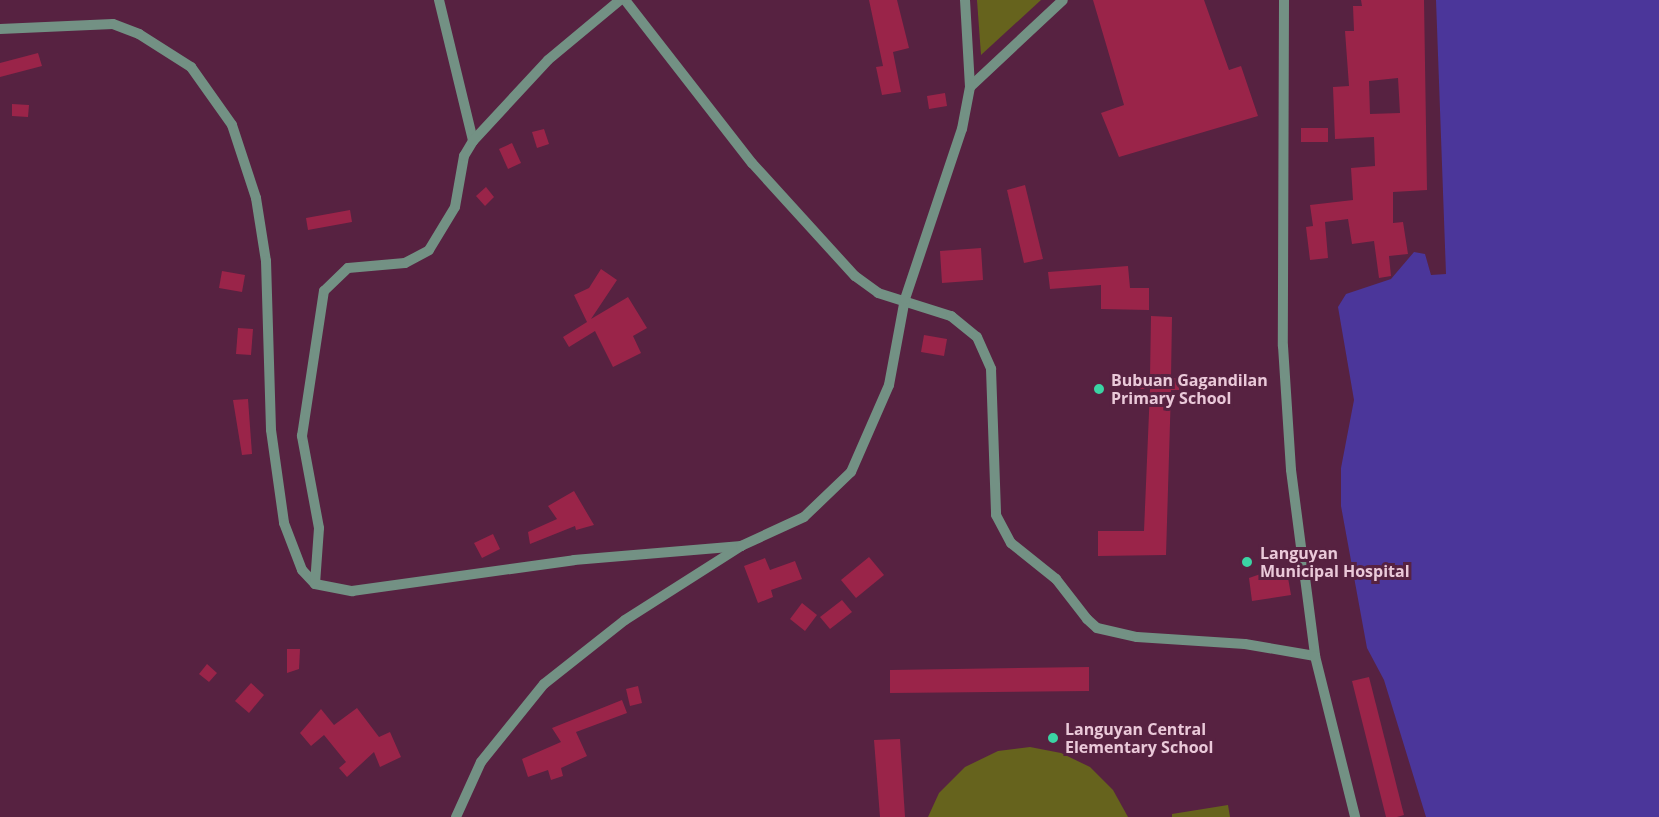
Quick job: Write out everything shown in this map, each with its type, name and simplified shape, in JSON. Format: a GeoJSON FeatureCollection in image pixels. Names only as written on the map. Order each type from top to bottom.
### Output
{"type":"FeatureCollection","features":[{"type":"Feature","properties":{"kind":"street"},"geometry":{"type":"LineString","coordinates":[[439,0],[473,141]]}},
{"type":"Feature","properties":{"kind":"street"},"geometry":{"type":"LineString","coordinates":[[315,584],[320,528],[302,436],[324,291],[348,268],[405,263],[429,250],[455,207],[464,156],[473,141],[548,60],[620,0]]}},
{"type":"Feature","properties":{"kind":"street"},"geometry":{"type":"LineString","coordinates":[[625,0],[752,163],[866,286],[966,325],[988,352],[996,515],[1011,543],[1051,574],[1097,628],[1315,656]]}},
{"type":"Feature","properties":{"kind":"street"},"geometry":{"type":"LineString","coordinates":[[456,817],[481,762],[544,684],[626,621],[741,546],[804,517],[851,472],[881,411],[905,300],[962,129],[970,87],[965,0]]}},
{"type":"Feature","properties":{"kind":"street"},"geometry":{"type":"LineString","coordinates":[[970,87],[1063,0]]}},
{"type":"Feature","properties":{"kind":"street"},"geometry":{"type":"LineString","coordinates":[[1284,0],[1283,357],[1315,656],[1355,817]]}},
{"type":"Feature","properties":{"kind":"street"},"geometry":{"type":"LineString","coordinates":[[0,29],[101,23],[140,34],[191,67],[232,125],[256,198],[266,261],[271,430],[284,523],[302,570],[315,584],[352,591],[574,560],[741,546]]}},
{"type":"Feature","properties":{"kind":"shaded area"},"geometry":{"type":"Polygon","coordinates":[[[977,0],[1041,0],[981,55],[977,0]]]}},
{"type":"Feature","properties":{"kind":"shaded area"},"geometry":{"type":"Polygon","coordinates":[[[1436,0],[1659,0],[1659,817],[1426,817],[1384,680],[1367,648],[1341,506],[1341,468],[1354,400],[1338,307],[1346,294],[1391,279],[1414,252],[1425,254],[1431,275],[1446,274],[1436,0]]]}},
{"type":"Feature","properties":{"kind":"shaded area"},"geometry":{"type":"Polygon","coordinates":[[[1030,747],[1061,753],[1090,767],[1113,790],[1128,817],[928,817],[939,793],[965,767],[998,751],[1030,747]]]}},
{"type":"Feature","properties":{"kind":"shaded area"},"geometry":{"type":"Polygon","coordinates":[[[1228,805],[1230,817],[1172,817],[1172,814],[1228,805]]]}},
{"type":"Feature","properties":{"kind":"building"},"geometry":{"type":"Polygon","coordinates":[[[869,0],[897,0],[909,48],[893,52],[901,92],[882,95],[876,67],[883,66],[869,0]]]}},
{"type":"Feature","properties":{"kind":"building"},"geometry":{"type":"Polygon","coordinates":[[[1093,0],[1204,0],[1229,70],[1241,66],[1258,116],[1119,157],[1101,113],[1124,105],[1093,0]]]}},
{"type":"Feature","properties":{"kind":"building"},"geometry":{"type":"Polygon","coordinates":[[[1361,0],[1424,0],[1427,190],[1393,192],[1393,223],[1403,222],[1408,254],[1389,256],[1391,276],[1379,278],[1374,241],[1352,244],[1348,219],[1325,222],[1328,258],[1310,260],[1306,227],[1313,226],[1310,205],[1353,200],[1351,168],[1375,166],[1374,137],[1335,139],[1333,87],[1349,86],[1345,31],[1354,31],[1353,6],[1362,6],[1361,0]],[[1398,78],[1369,81],[1370,114],[1400,113],[1398,78]]]}},
{"type":"Feature","properties":{"kind":"building"},"geometry":{"type":"Polygon","coordinates":[[[38,53],[42,66],[0,77],[0,63],[38,53]]]}},
{"type":"Feature","properties":{"kind":"building"},"geometry":{"type":"Polygon","coordinates":[[[945,93],[947,106],[929,109],[927,96],[945,93]]]}},
{"type":"Feature","properties":{"kind":"building"},"geometry":{"type":"Polygon","coordinates":[[[12,104],[29,105],[28,117],[12,116],[12,104]]]}},
{"type":"Feature","properties":{"kind":"building"},"geometry":{"type":"Polygon","coordinates":[[[1301,128],[1328,128],[1328,142],[1301,142],[1301,128]]]}},
{"type":"Feature","properties":{"kind":"building"},"geometry":{"type":"Polygon","coordinates":[[[544,129],[549,144],[537,148],[532,132],[544,129]]]}},
{"type":"Feature","properties":{"kind":"building"},"geometry":{"type":"Polygon","coordinates":[[[512,143],[521,163],[508,169],[499,149],[512,143]]]}},
{"type":"Feature","properties":{"kind":"building"},"geometry":{"type":"Polygon","coordinates":[[[1025,185],[1043,259],[1024,263],[1007,190],[1025,185]]]}},
{"type":"Feature","properties":{"kind":"building"},"geometry":{"type":"Polygon","coordinates":[[[486,187],[494,197],[485,206],[476,196],[486,187]]]}},
{"type":"Feature","properties":{"kind":"building"},"geometry":{"type":"Polygon","coordinates":[[[350,210],[352,222],[308,230],[306,218],[350,210]]]}},
{"type":"Feature","properties":{"kind":"building"},"geometry":{"type":"Polygon","coordinates":[[[981,248],[983,280],[942,283],[940,251],[981,248]]]}},
{"type":"Feature","properties":{"kind":"building"},"geometry":{"type":"Polygon","coordinates":[[[1128,266],[1130,288],[1149,288],[1149,310],[1101,309],[1101,285],[1050,289],[1048,272],[1128,266]]]}},
{"type":"Feature","properties":{"kind":"building"},"geometry":{"type":"Polygon","coordinates":[[[601,269],[617,280],[591,319],[628,297],[647,328],[633,336],[641,353],[613,367],[595,331],[569,347],[563,337],[587,322],[574,295],[589,288],[601,269]]]}},
{"type":"Feature","properties":{"kind":"building"},"geometry":{"type":"Polygon","coordinates":[[[222,271],[245,275],[242,292],[219,288],[222,271]]]}},
{"type":"Feature","properties":{"kind":"building"},"geometry":{"type":"Polygon","coordinates":[[[1151,316],[1172,317],[1171,378],[1179,378],[1179,390],[1171,390],[1166,555],[1098,556],[1098,531],[1144,531],[1150,389],[1139,389],[1140,377],[1150,377],[1151,316]]]}},
{"type":"Feature","properties":{"kind":"building"},"geometry":{"type":"Polygon","coordinates":[[[238,328],[253,329],[251,355],[236,354],[238,328]]]}},
{"type":"Feature","properties":{"kind":"building"},"geometry":{"type":"Polygon","coordinates":[[[924,335],[947,339],[944,356],[921,352],[924,335]]]}},
{"type":"Feature","properties":{"kind":"building"},"geometry":{"type":"Polygon","coordinates":[[[248,399],[252,454],[242,455],[233,400],[248,399]]]}},
{"type":"Feature","properties":{"kind":"building"},"geometry":{"type":"Polygon","coordinates":[[[574,491],[594,525],[576,530],[575,526],[530,544],[528,532],[557,519],[548,506],[574,491]]]}},
{"type":"Feature","properties":{"kind":"building"},"geometry":{"type":"Polygon","coordinates":[[[493,534],[500,549],[482,558],[474,543],[493,534]]]}},
{"type":"Feature","properties":{"kind":"building"},"geometry":{"type":"Polygon","coordinates":[[[869,557],[884,575],[856,598],[841,580],[869,557]]]}},
{"type":"Feature","properties":{"kind":"building"},"geometry":{"type":"Polygon","coordinates":[[[765,558],[770,570],[795,561],[802,579],[771,590],[773,597],[758,603],[744,566],[765,558]]]}},
{"type":"Feature","properties":{"kind":"building"},"geometry":{"type":"Polygon","coordinates":[[[1278,568],[1279,573],[1287,572],[1291,595],[1252,601],[1249,578],[1278,568]]]}},
{"type":"Feature","properties":{"kind":"building"},"geometry":{"type":"Polygon","coordinates":[[[842,600],[852,612],[830,629],[820,617],[842,600]]]}},
{"type":"Feature","properties":{"kind":"building"},"geometry":{"type":"Polygon","coordinates":[[[802,603],[817,615],[805,631],[790,619],[802,603]]]}},
{"type":"Feature","properties":{"kind":"building"},"geometry":{"type":"Polygon","coordinates":[[[287,649],[300,649],[299,669],[287,673],[287,649]]]}},
{"type":"Feature","properties":{"kind":"building"},"geometry":{"type":"Polygon","coordinates":[[[207,664],[217,673],[209,682],[199,674],[207,664]]]}},
{"type":"Feature","properties":{"kind":"building"},"geometry":{"type":"Polygon","coordinates":[[[1089,667],[1089,691],[890,693],[890,670],[1089,667]]]}},
{"type":"Feature","properties":{"kind":"building"},"geometry":{"type":"Polygon","coordinates":[[[1369,677],[1404,815],[1397,817],[1386,817],[1352,681],[1369,677]]]}},
{"type":"Feature","properties":{"kind":"building"},"geometry":{"type":"Polygon","coordinates":[[[251,683],[264,695],[249,713],[235,701],[251,683]]]}},
{"type":"Feature","properties":{"kind":"building"},"geometry":{"type":"Polygon","coordinates":[[[638,686],[642,703],[630,706],[626,689],[638,686]]]}},
{"type":"Feature","properties":{"kind":"building"},"geometry":{"type":"Polygon","coordinates":[[[622,700],[627,713],[576,732],[587,756],[561,768],[563,776],[551,780],[548,770],[528,777],[522,759],[561,742],[552,728],[622,700]]]}},
{"type":"Feature","properties":{"kind":"building"},"geometry":{"type":"Polygon","coordinates":[[[357,708],[379,737],[390,732],[401,757],[380,767],[374,752],[347,777],[339,768],[346,762],[324,735],[311,746],[300,733],[321,709],[334,725],[357,708]]]}},
{"type":"Feature","properties":{"kind":"building"},"geometry":{"type":"Polygon","coordinates":[[[900,739],[905,817],[880,817],[874,740],[900,739]]]}},
{"type":"Feature","properties":{"kind":"place","name":"Bubuan Gagandilan Primary School"},"geometry":{"type":"Point","coordinates":[1099,389]}},
{"type":"Feature","properties":{"kind":"place","name":"Languyan Municipal Hospital"},"geometry":{"type":"Point","coordinates":[1247,562]}},
{"type":"Feature","properties":{"kind":"place","name":"Languyan Central Elementary School"},"geometry":{"type":"Point","coordinates":[1053,738]}}]}
